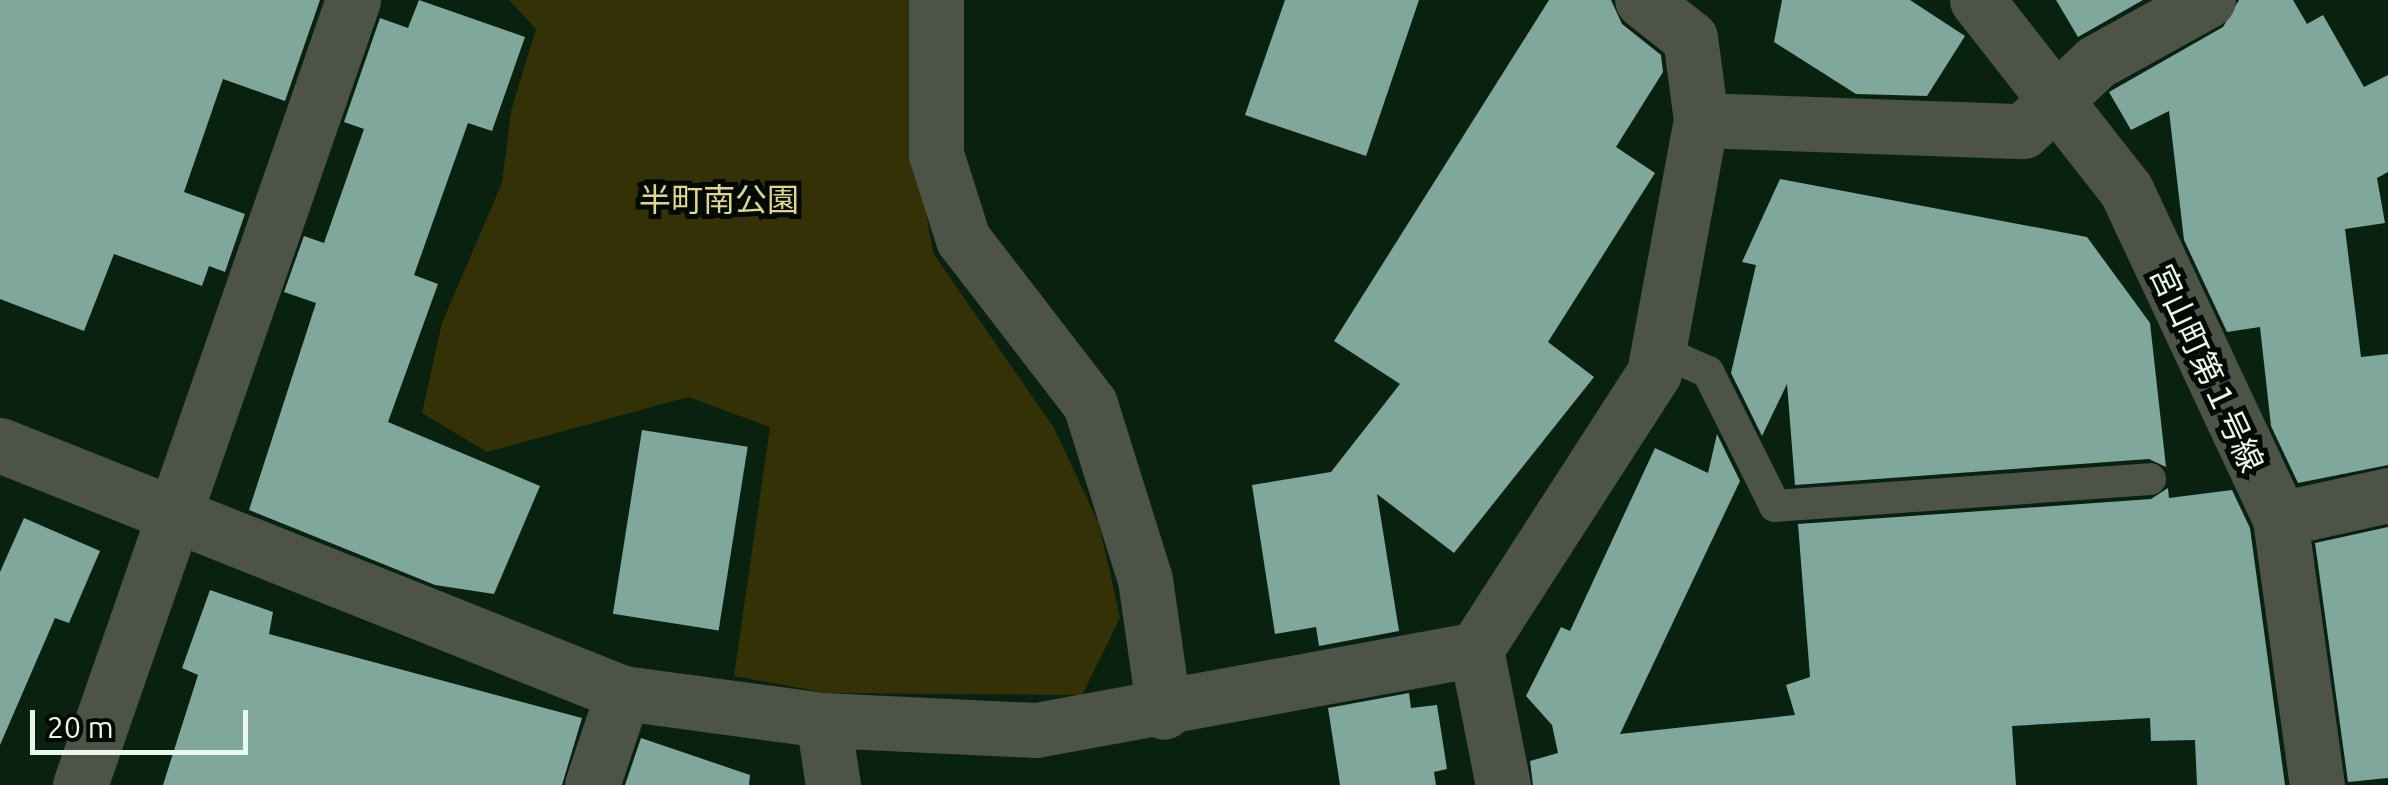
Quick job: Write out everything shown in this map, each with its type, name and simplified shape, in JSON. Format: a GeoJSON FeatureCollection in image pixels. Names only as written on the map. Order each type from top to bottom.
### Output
{"type":"FeatureCollection","features":[{"type":"Feature","properties":{"kind":"street"},"geometry":{"type":"LineString","coordinates":[[80,785],[353,0]]}},
{"type":"Feature","properties":{"kind":"street"},"geometry":{"type":"LineString","coordinates":[[936,0],[936,154],[963,240],[1090,404],[1145,580],[1164,712]]}},
{"type":"Feature","properties":{"kind":"street"},"geometry":{"type":"LineString","coordinates":[[1502,785],[1476,650],[1654,374],[1700,120],[1690,38],[1642,0]]}},
{"type":"Feature","properties":{"kind":"street","name":"宮山町第１号線"},"geometry":{"type":"LineString","coordinates":[[1977,0],[2126,190],[2280,519],[2317,785]]}},
{"type":"Feature","properties":{"kind":"street"},"geometry":{"type":"LineString","coordinates":[[1700,120],[2023,131],[2061,104],[2096,62],[2208,0]]}},
{"type":"Feature","properties":{"kind":"street"},"geometry":{"type":"LineString","coordinates":[[0,446],[176,512],[623,692],[824,720],[1036,730],[1164,712],[1476,650]]}},
{"type":"Feature","properties":{"kind":"street"},"geometry":{"type":"LineString","coordinates":[[2280,519],[2388,495]]}},
{"type":"Feature","properties":{"kind":"street"},"geometry":{"type":"LineString","coordinates":[[592,785],[623,692]]}},
{"type":"Feature","properties":{"kind":"street"},"geometry":{"type":"LineString","coordinates":[[824,720],[833,785]]}},
{"type":"Feature","properties":{"kind":"lane"},"geometry":{"type":"LineString","coordinates":[[1658,350],[1708,372],[1775,506],[2150,479]]}},
{"type":"Feature","properties":{"kind":"green space","name":"半町南公園"},"geometry":{"type":"Polygon","coordinates":[[[509,0],[911,0],[916,153],[933,253],[1054,428],[1099,524],[1120,618],[1082,695],[827,693],[734,676],[770,427],[688,397],[487,452],[422,413],[442,323],[502,183],[511,111],[536,29],[509,0]]]}},
{"type":"Feature","properties":{"kind":"building"},"geometry":{"type":"Polygon","coordinates":[[[0,0],[320,0],[285,101],[223,79],[184,192],[245,214],[225,272],[209,266],[202,286],[114,254],[84,331],[0,299],[0,0]]]}},
{"type":"Feature","properties":{"kind":"building"},"geometry":{"type":"Polygon","coordinates":[[[419,0],[525,37],[492,131],[468,123],[414,275],[438,284],[388,422],[540,486],[494,594],[435,585],[249,510],[316,303],[284,292],[304,236],[324,243],[364,129],[344,122],[380,18],[408,28],[419,0]]]}},
{"type":"Feature","properties":{"kind":"building"},"geometry":{"type":"Polygon","coordinates":[[[1285,0],[1419,0],[1366,156],[1245,115],[1285,0]]]}},
{"type":"Feature","properties":{"kind":"building"},"geometry":{"type":"Polygon","coordinates":[[[1549,0],[1611,0],[1622,24],[1661,55],[1663,72],[1616,147],[1655,173],[1548,342],[1594,377],[1454,553],[1377,494],[1399,631],[1319,646],[1316,627],[1275,634],[1252,485],[1331,472],[1400,384],[1334,341],[1549,0]]]}},
{"type":"Feature","properties":{"kind":"building"},"geometry":{"type":"Polygon","coordinates":[[[1782,0],[1910,0],[1965,36],[1927,96],[1856,94],[1774,42],[1782,0]]]}},
{"type":"Feature","properties":{"kind":"building"},"geometry":{"type":"Polygon","coordinates":[[[2056,0],[2143,0],[2078,37],[2056,0]]]}},
{"type":"Feature","properties":{"kind":"building"},"geometry":{"type":"Polygon","coordinates":[[[2239,0],[2293,0],[2307,24],[2323,15],[2364,87],[2388,75],[2388,172],[2377,178],[2385,223],[2345,229],[2361,357],[2388,354],[2388,465],[2298,483],[2271,426],[2260,327],[2227,332],[2184,240],[2169,111],[2131,130],[2109,92],[2223,27],[2239,0]]]}},
{"type":"Feature","properties":{"kind":"building"},"geometry":{"type":"Polygon","coordinates":[[[1780,179],[2087,237],[2150,323],[2166,467],[2149,459],[1795,485],[1787,384],[1762,436],[1731,373],[1756,265],[1742,262],[1780,179]]]}},
{"type":"Feature","properties":{"kind":"building"},"geometry":{"type":"Polygon","coordinates":[[[642,430],[748,447],[719,630],[613,614],[642,430]]]}},
{"type":"Feature","properties":{"kind":"building"},"geometry":{"type":"Polygon","coordinates":[[[1717,434],[1740,481],[1620,734],[1795,715],[1786,685],[1810,677],[1798,524],[2151,499],[2168,488],[2169,498],[2232,490],[2250,528],[2285,785],[2197,785],[2195,740],[2151,741],[2150,718],[2012,726],[2016,785],[1533,785],[1530,761],[1558,753],[1552,725],[1526,696],[1561,627],[1570,631],[1655,448],[1708,473],[1717,434]]]}},
{"type":"Feature","properties":{"kind":"building"},"geometry":{"type":"Polygon","coordinates":[[[24,518],[100,551],[69,623],[55,618],[0,745],[0,572],[24,518]]]}},
{"type":"Feature","properties":{"kind":"building"},"geometry":{"type":"Polygon","coordinates":[[[2388,527],[2388,778],[2348,782],[2315,543],[2388,527]]]}},
{"type":"Feature","properties":{"kind":"building"},"geometry":{"type":"Polygon","coordinates":[[[210,590],[273,612],[269,634],[582,718],[562,785],[163,785],[198,675],[182,668],[210,590]]]}},
{"type":"Feature","properties":{"kind":"building"},"geometry":{"type":"Polygon","coordinates":[[[1409,693],[1411,708],[1437,705],[1447,769],[1434,772],[1436,785],[1340,785],[1328,708],[1409,693]]]}},
{"type":"Feature","properties":{"kind":"building"},"geometry":{"type":"Polygon","coordinates":[[[641,738],[750,775],[749,785],[625,785],[641,738]]]}}]}
